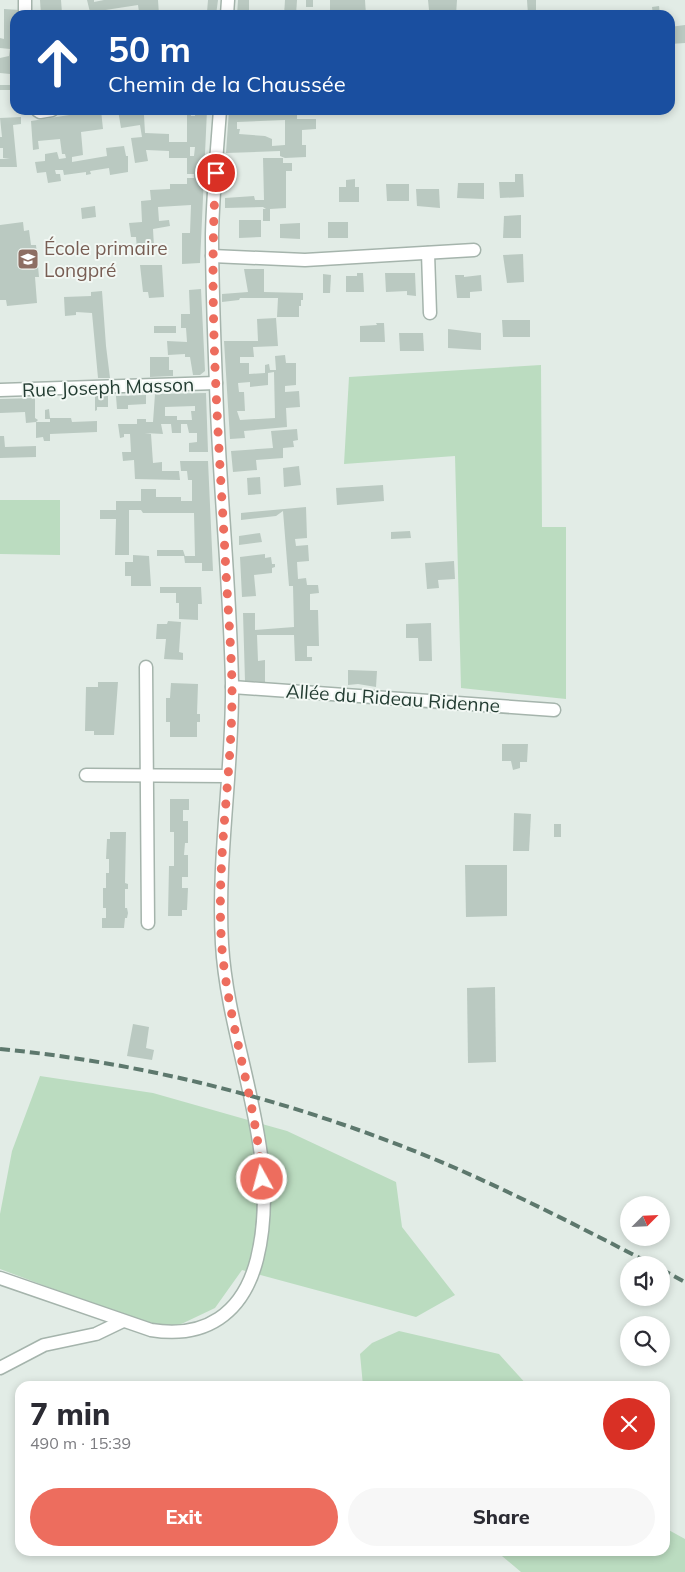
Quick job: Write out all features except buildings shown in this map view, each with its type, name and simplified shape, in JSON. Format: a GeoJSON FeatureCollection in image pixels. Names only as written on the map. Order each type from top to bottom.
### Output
{"type":"FeatureCollection","features":[{"type":"Feature","properties":{"kind":"street"},"geometry":{"type":"LineString","coordinates":[[0,1278],[151,1330],[170,1333],[188,1332],[214,1322],[230,1310],[241,1296],[250,1278],[261,1238],[263,1190],[254,1121],[227,994],[222,946],[221,896],[232,687],[216,383],[212,256],[220,115]]}},
{"type":"Feature","properties":{"kind":"street"},"geometry":{"type":"LineString","coordinates":[[212,256],[305,260],[474,250]]}},
{"type":"Feature","properties":{"kind":"street"},"geometry":{"type":"LineString","coordinates":[[428,253],[430,312]]}},
{"type":"Feature","properties":{"kind":"street","name":"Rue Joseph Masson"},"geometry":{"type":"LineString","coordinates":[[0,390],[216,383]]}},
{"type":"Feature","properties":{"kind":"street"},"geometry":{"type":"LineString","coordinates":[[146,667],[145,775],[148,794],[148,923]]}},
{"type":"Feature","properties":{"kind":"street","name":"Allée du Rideau Ridenne"},"geometry":{"type":"LineString","coordinates":[[232,687],[554,710]]}},
{"type":"Feature","properties":{"kind":"street"},"geometry":{"type":"LineString","coordinates":[[86,775],[227,776]]}},
{"type":"Feature","properties":{"kind":"street"},"geometry":{"type":"LineString","coordinates":[[0,1368],[44,1345],[96,1334],[123,1321]]}},
{"type":"Feature","properties":{"kind":"green space"},"geometry":{"type":"Polygon","coordinates":[[[541,365],[542,527],[566,527],[566,699],[461,688],[455,456],[344,464],[349,377],[541,365]]]}},
{"type":"Feature","properties":{"kind":"green space"},"geometry":{"type":"Polygon","coordinates":[[[0,500],[60,500],[60,555],[0,554],[0,500]]]}},
{"type":"Feature","properties":{"kind":"green space"},"geometry":{"type":"Polygon","coordinates":[[[40,1076],[153,1093],[287,1131],[396,1182],[402,1227],[455,1295],[416,1317],[242,1270],[215,1308],[175,1327],[136,1320],[0,1269],[0,1214],[12,1151],[40,1076]]]}},
{"type":"Feature","properties":{"kind":"green space"},"geometry":{"type":"Polygon","coordinates":[[[399,1331],[499,1354],[523,1381],[363,1381],[360,1354],[372,1343],[399,1331]]]}},
{"type":"Feature","properties":{"kind":"green space"},"geometry":{"type":"Polygon","coordinates":[[[670,1531],[685,1539],[685,1572],[521,1572],[502,1556],[670,1556],[670,1531]]]}},
{"type":"Feature","properties":{"kind":"railway"},"geometry":{"type":"LineString","coordinates":[[0,1049],[118,1065],[176,1077],[292,1108],[405,1147],[460,1170],[635,1256]]}},
{"type":"Feature","properties":{"kind":"railway"},"geometry":{"type":"LineString","coordinates":[[670,1274],[685,1282]]}},
{"type":"Feature","properties":{"kind":"place","name":"École primaire Longpré"},"geometry":{"type":"Point","coordinates":[28,259]}},
{"type":"Feature","properties":{"kind":"route"},"geometry":{"type":"LineString","coordinates":[[216,173],[212,231],[216,383],[232,687],[221,896],[222,946],[227,994],[254,1121],[262,1168],[262,1179]]}}]}
